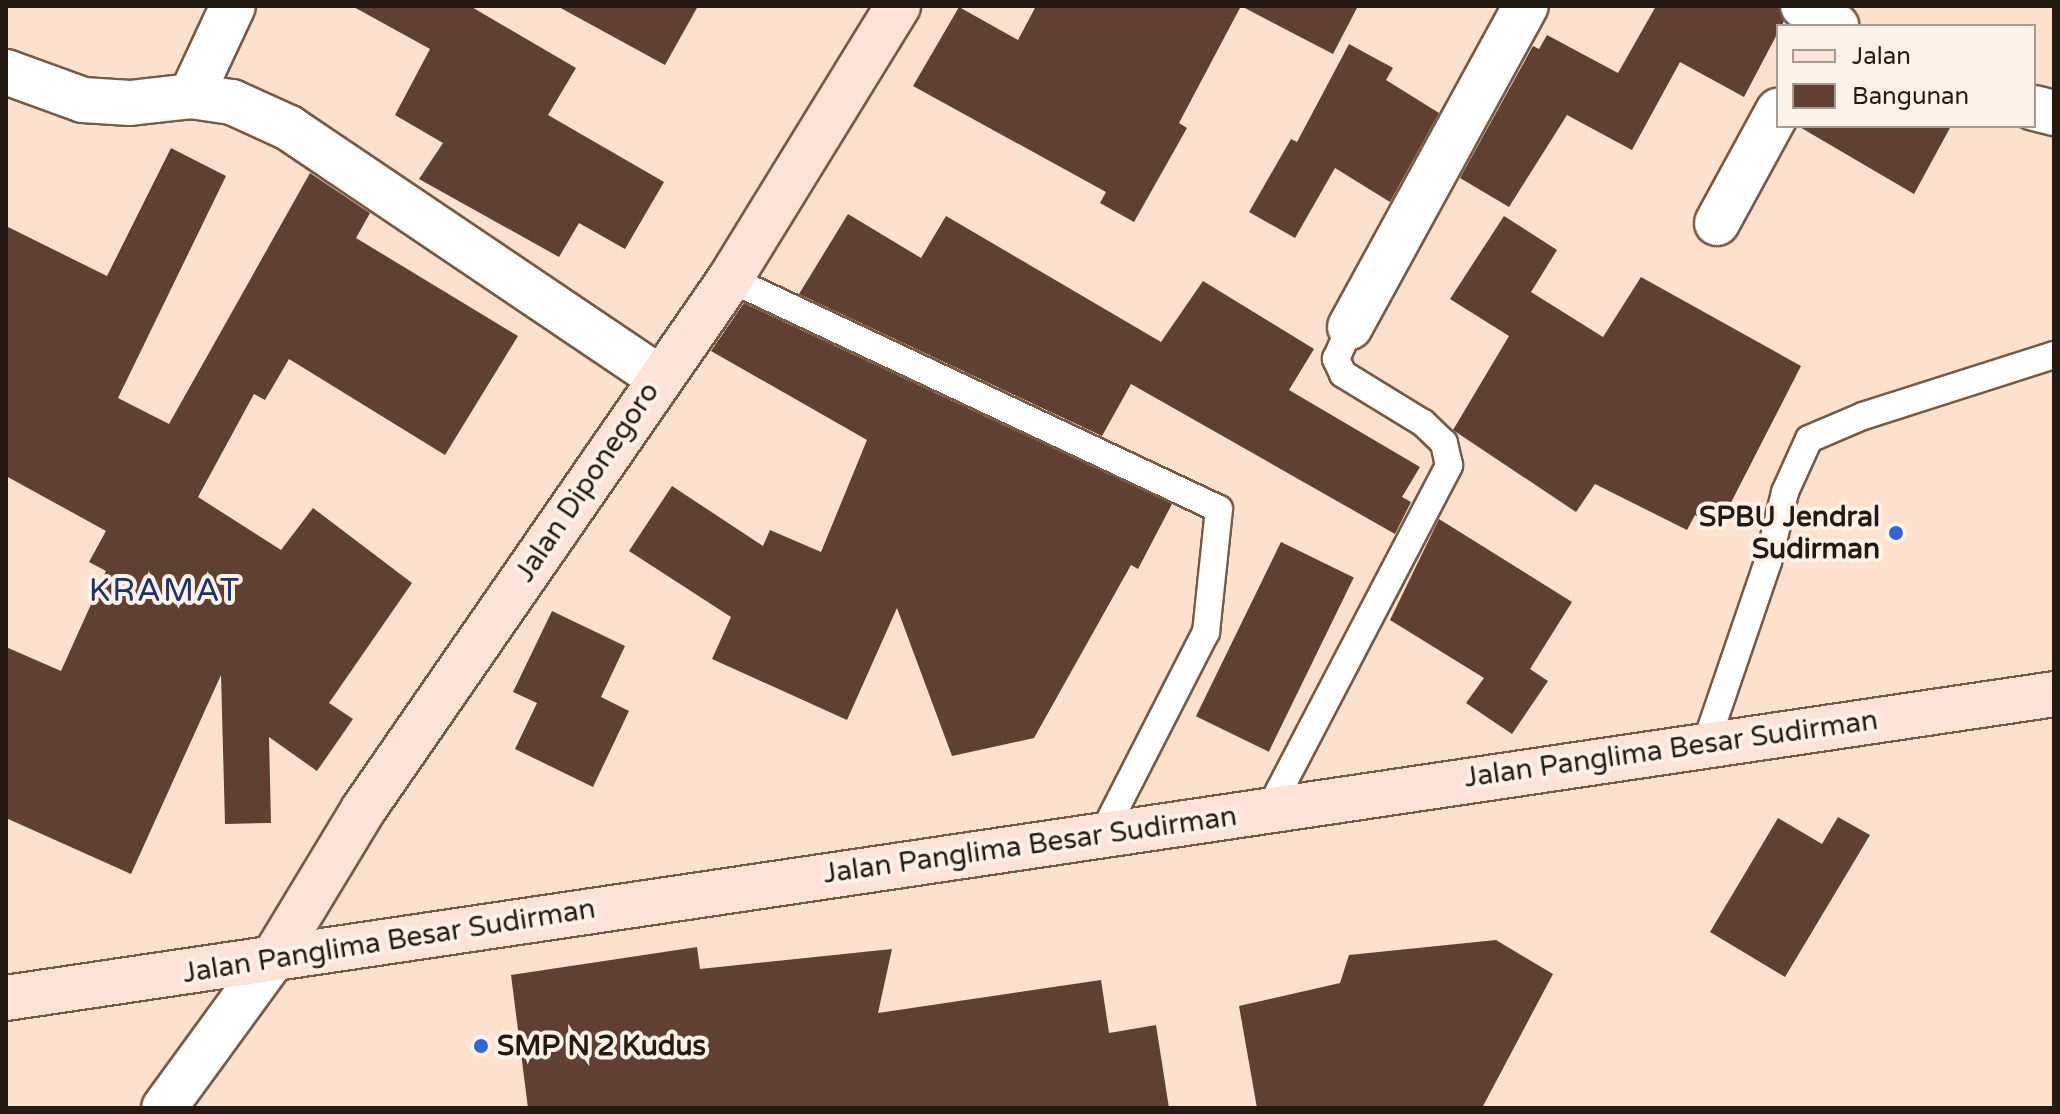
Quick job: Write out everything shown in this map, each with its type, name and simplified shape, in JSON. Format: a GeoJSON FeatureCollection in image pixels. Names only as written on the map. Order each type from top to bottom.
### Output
{"type":"FeatureCollection","features":[{"type":"Feature","properties":{"kind":"main road","name":"Jalan Diponegoro"},"geometry":{"type":"LineString","coordinates":[[274,957],[363,810],[730,279],[898,6]]}},
{"type":"Feature","properties":{"kind":"main road","name":"Jalan Panglima Besar Sudirman"},"geometry":{"type":"LineString","coordinates":[[6,998],[1706,743],[2054,694]]}},
{"type":"Feature","properties":{"kind":"street"},"geometry":{"type":"LineString","coordinates":[[191,96],[233,6]]}},
{"type":"Feature","properties":{"kind":"street"},"geometry":{"type":"LineString","coordinates":[[1350,327],[1526,6]]}},
{"type":"Feature","properties":{"kind":"street"},"geometry":{"type":"LineString","coordinates":[[6,72],[83,100],[130,103],[191,96],[232,102],[289,128],[659,378]]}},
{"type":"Feature","properties":{"kind":"street"},"geometry":{"type":"LineString","coordinates":[[1717,223],[1776,115]]}},
{"type":"Feature","properties":{"kind":"street"},"geometry":{"type":"LineString","coordinates":[[164,1108],[274,957]]}},
{"type":"Feature","properties":{"kind":"lane"},"geometry":{"type":"LineString","coordinates":[[730,279],[1219,509],[1206,632],[1102,835]]}},
{"type":"Feature","properties":{"kind":"lane"},"geometry":{"type":"LineString","coordinates":[[1269,810],[1449,465],[1444,443],[1423,423],[1343,374],[1336,359],[1350,327]]}},
{"type":"Feature","properties":{"kind":"lane"},"geometry":{"type":"LineString","coordinates":[[1706,743],[1768,562],[1785,492],[1809,439],[1863,416],[2054,355]]}},
{"type":"Feature","properties":{"kind":"building"},"geometry":{"type":"Polygon","coordinates":[[[352,6],[470,6],[576,68],[548,115],[664,182],[625,249],[579,223],[559,257],[419,179],[443,143],[395,115],[430,49],[352,6]]]}},
{"type":"Feature","properties":{"kind":"building"},"geometry":{"type":"Polygon","coordinates":[[[557,6],[698,6],[665,65],[557,6]]]}},
{"type":"Feature","properties":{"kind":"building"},"geometry":{"type":"Polygon","coordinates":[[[1036,6],[1241,6],[1179,123],[1187,128],[1134,222],[1100,203],[1106,192],[913,86],[959,7],[1018,40],[1036,6]]]}},
{"type":"Feature","properties":{"kind":"building"},"geometry":{"type":"Polygon","coordinates":[[[1241,6],[1358,6],[1333,54],[1241,6]]]}},
{"type":"Feature","properties":{"kind":"building"},"geometry":{"type":"Polygon","coordinates":[[[1656,6],[1778,6],[1784,21],[1776,24],[1776,36],[1744,97],[1680,62],[1632,150],[1567,115],[1509,207],[1460,178],[1533,46],[1539,49],[1547,35],[1618,73],[1656,6]]]}},
{"type":"Feature","properties":{"kind":"building"},"geometry":{"type":"Polygon","coordinates":[[[1349,44],[1393,68],[1386,80],[1439,113],[1390,202],[1335,168],[1295,238],[1249,212],[1291,139],[1297,142],[1349,44]]]}},
{"type":"Feature","properties":{"kind":"building"},"geometry":{"type":"Polygon","coordinates":[[[1801,128],[1950,128],[1914,194],[1801,128]]]}},
{"type":"Feature","properties":{"kind":"building"},"geometry":{"type":"Polygon","coordinates":[[[171,148],[226,176],[118,398],[169,424],[310,173],[370,213],[356,238],[518,336],[445,455],[289,359],[265,400],[254,394],[198,497],[281,550],[313,508],[412,583],[329,703],[353,719],[317,771],[269,737],[271,823],[225,824],[221,675],[131,874],[6,818],[6,647],[61,671],[106,571],[89,562],[106,531],[6,476],[6,226],[107,276],[171,148]]]}},
{"type":"Feature","properties":{"kind":"building"},"geometry":{"type":"Polygon","coordinates":[[[848,214],[921,258],[946,216],[1161,342],[1203,281],[1314,349],[1289,390],[1420,467],[1402,497],[1411,502],[1395,534],[1131,384],[1102,436],[799,294],[848,214]]]}},
{"type":"Feature","properties":{"kind":"building"},"geometry":{"type":"Polygon","coordinates":[[[1504,216],[1557,250],[1531,292],[1603,337],[1641,277],[1801,366],[1719,526],[1695,515],[1687,530],[1595,484],[1576,512],[1453,430],[1509,336],[1450,299],[1504,216]]]}},
{"type":"Feature","properties":{"kind":"building"},"geometry":{"type":"Polygon","coordinates":[[[744,303],[1172,504],[1138,569],[1131,565],[1034,738],[952,756],[897,608],[847,720],[712,659],[731,617],[629,551],[672,486],[763,546],[770,530],[821,552],[867,440],[711,351],[744,303]]]}},
{"type":"Feature","properties":{"kind":"building"},"geometry":{"type":"Polygon","coordinates":[[[1439,519],[1572,602],[1530,669],[1548,681],[1512,734],[1466,703],[1484,678],[1390,620],[1439,519]]]}},
{"type":"Feature","properties":{"kind":"building"},"geometry":{"type":"Polygon","coordinates":[[[1281,542],[1354,578],[1269,752],[1196,716],[1281,542]]]}},
{"type":"Feature","properties":{"kind":"building"},"geometry":{"type":"Polygon","coordinates":[[[552,611],[625,646],[601,697],[629,711],[593,787],[515,749],[537,703],[513,692],[552,611]]]}},
{"type":"Feature","properties":{"kind":"building"},"geometry":{"type":"Polygon","coordinates":[[[1838,817],[1870,835],[1785,977],[1710,932],[1778,818],[1822,844],[1838,817]]]}},
{"type":"Feature","properties":{"kind":"building"},"geometry":{"type":"Polygon","coordinates":[[[1496,940],[1553,974],[1482,1108],[1257,1108],[1239,1006],[1340,983],[1349,955],[1496,940]]]}},
{"type":"Feature","properties":{"kind":"building"},"geometry":{"type":"Polygon","coordinates":[[[697,947],[700,969],[892,949],[878,1013],[1101,980],[1109,1033],[1156,1025],[1169,1108],[528,1108],[511,975],[697,947]]]}},
{"type":"Feature","properties":{"kind":"place","name":"SPBU Jendral Sudirman"},"geometry":{"type":"Point","coordinates":[1896,533]}},
{"type":"Feature","properties":{"kind":"place","name":"SMP N 2 Kudus"},"geometry":{"type":"Point","coordinates":[481,1046]}},
{"type":"Feature","properties":{"kind":"district","name":"KRAMAT"},"geometry":{"type":"Point","coordinates":[165,591]}}]}
